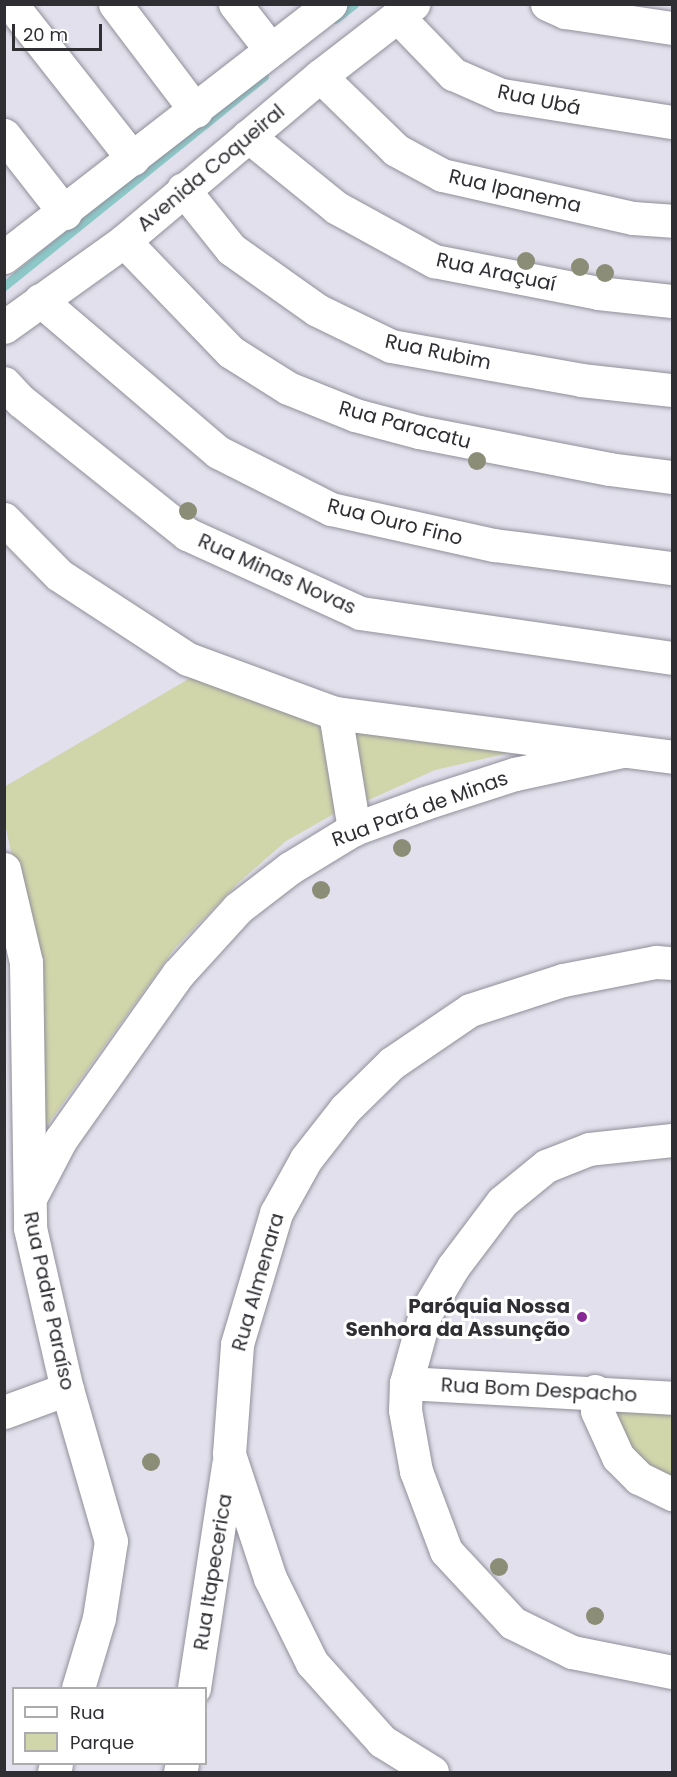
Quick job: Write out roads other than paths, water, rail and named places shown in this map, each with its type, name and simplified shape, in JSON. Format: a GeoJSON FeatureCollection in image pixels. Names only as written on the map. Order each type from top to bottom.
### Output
{"type":"FeatureCollection","features":[{"type":"Feature","properties":{"kind":"street"},"geometry":{"type":"LineString","coordinates":[[11,4],[133,159]]}},
{"type":"Feature","properties":{"kind":"street"},"geometry":{"type":"LineString","coordinates":[[115,4],[196,111]]}},
{"type":"Feature","properties":{"kind":"street"},"geometry":{"type":"LineString","coordinates":[[235,4],[271,50]]}},
{"type":"Feature","properties":{"kind":"street"},"geometry":{"type":"LineString","coordinates":[[4,257],[65,213],[330,4]]}},
{"type":"Feature","properties":{"kind":"street"},"geometry":{"type":"LineString","coordinates":[[547,4],[565,12],[672,28]]}},
{"type":"Feature","properties":{"kind":"street","name":"Avenida Coqueiral"},"geometry":{"type":"LineString","coordinates":[[4,327],[124,241],[320,75],[405,10]]}},
{"type":"Feature","properties":{"kind":"street","name":"Rua Ubá"},"geometry":{"type":"LineString","coordinates":[[405,10],[453,74],[501,95],[672,122]]}},
{"type":"Feature","properties":{"kind":"street","name":"Rua Ipanema"},"geometry":{"type":"LineString","coordinates":[[320,75],[396,150],[442,175],[633,218],[672,221]]}},
{"type":"Feature","properties":{"kind":"street"},"geometry":{"type":"LineString","coordinates":[[4,135],[65,213]]}},
{"type":"Feature","properties":{"kind":"street","name":"Rua Araçuaí"},"geometry":{"type":"LineString","coordinates":[[248,136],[337,208],[434,261],[598,293],[672,301]]}},
{"type":"Feature","properties":{"kind":"street","name":"Rua Rubim"},"geometry":{"type":"LineString","coordinates":[[183,189],[231,249],[317,310],[391,346],[581,380],[672,390]]}},
{"type":"Feature","properties":{"kind":"street","name":"Rua Paracatu"},"geometry":{"type":"LineString","coordinates":[[124,241],[231,352],[288,388],[355,415],[419,432],[609,469],[672,477]]}},
{"type":"Feature","properties":{"kind":"street","name":"Rua Ouro Fino"},"geometry":{"type":"LineString","coordinates":[[40,300],[218,452],[331,509],[494,545],[672,568]]}},
{"type":"Feature","properties":{"kind":"street","name":"Rua Minas Novas"},"geometry":{"type":"LineString","coordinates":[[4,383],[21,401],[187,534],[360,613],[672,658]]}},
{"type":"Feature","properties":{"kind":"street","name":"Rua Pará de Minas"},"geometry":{"type":"LineString","coordinates":[[4,519],[59,575],[188,659],[335,713],[672,757]]}},
{"type":"Feature","properties":{"kind":"street"},"geometry":{"type":"LineString","coordinates":[[335,713],[354,829]]}},
{"type":"Feature","properties":{"kind":"street","name":"Rua Pará de Minas"},"geometry":{"type":"LineString","coordinates":[[29,1200],[61,1139],[178,974],[238,908],[325,843],[354,829],[515,774],[622,751]]}},
{"type":"Feature","properties":{"kind":"street","name":"Rua Padre Paraíso"},"geometry":{"type":"LineString","coordinates":[[6,883],[26,962],[30,1228],[67,1389],[111,1541],[99,1618],[79,1687]]}},
{"type":"Feature","properties":{"kind":"street","name":"Rua Almenara"},"geometry":{"type":"LineString","coordinates":[[432,1773],[382,1741],[312,1663],[270,1578],[229,1454],[237,1344],[276,1213],[306,1159],[345,1109],[392,1063],[470,1010],[563,981],[656,962],[672,963]]}},
{"type":"Feature","properties":{"kind":"street"},"geometry":{"type":"LineString","coordinates":[[672,1140],[589,1149],[546,1166],[502,1202],[453,1267],[424,1314],[406,1383],[405,1410],[416,1471],[446,1551],[513,1623],[572,1652],[672,1672]]}},
{"type":"Feature","properties":{"kind":"street","name":"Rua Bom Despacho"},"geometry":{"type":"LineString","coordinates":[[406,1383],[595,1391],[672,1398]]}},
{"type":"Feature","properties":{"kind":"street"},"geometry":{"type":"LineString","coordinates":[[4,1412],[67,1389]]}},
{"type":"Feature","properties":{"kind":"street"},"geometry":{"type":"LineString","coordinates":[[595,1391],[597,1411],[618,1457],[639,1478],[672,1494]]}},
{"type":"Feature","properties":{"kind":"street","name":"Rua Itapecerica"},"geometry":{"type":"LineString","coordinates":[[194,1687],[229,1454]]}},
{"type":"Feature","properties":{"kind":"waterway"},"geometry":{"type":"LineString","coordinates":[[335,19],[354,4]]}},
{"type":"Feature","properties":{"kind":"waterway"},"geometry":{"type":"LineString","coordinates":[[4,286],[264,76]]}},
{"type":"Feature","properties":{"kind":"place","name":"Paróquia Nossa Senhora da Assunção"},"geometry":{"type":"Point","coordinates":[582,1317]}}]}
